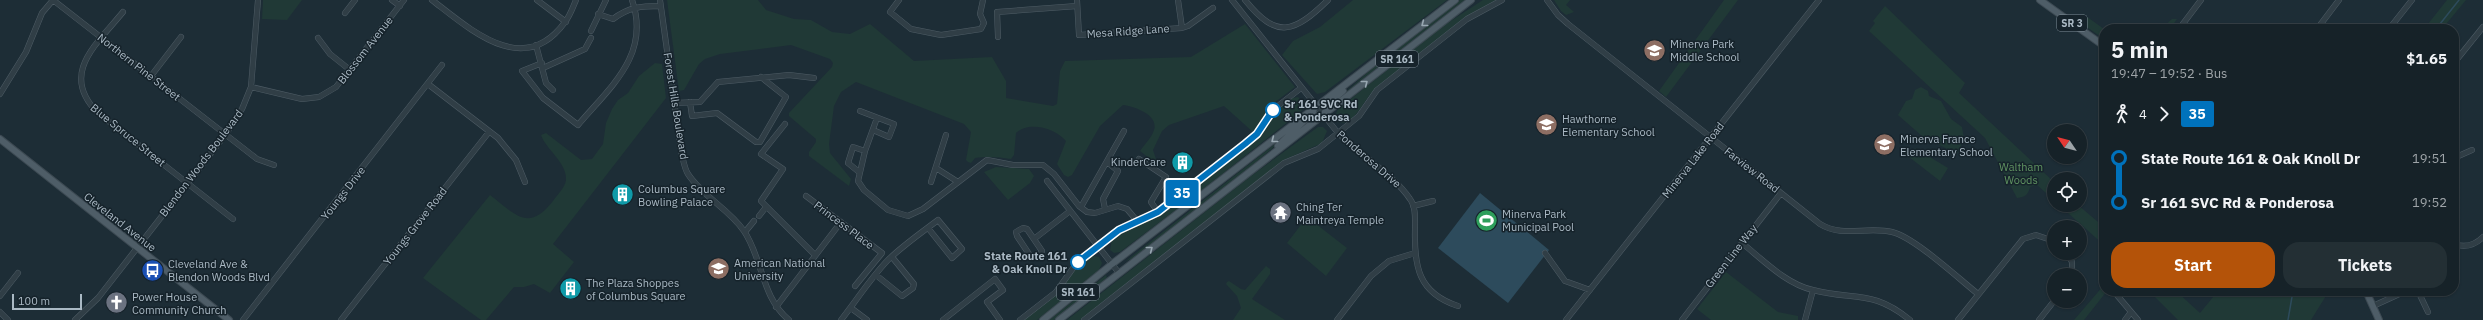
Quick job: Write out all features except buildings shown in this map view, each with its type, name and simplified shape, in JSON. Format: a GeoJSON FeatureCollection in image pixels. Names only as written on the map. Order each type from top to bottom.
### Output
{"type":"FeatureCollection","features":[{"type":"Feature","properties":{"kind":"main road","name":"SR 161"},"geometry":{"type":"LineString","coordinates":[[1043,320],[1112,264],[1455,0]]}},
{"type":"Feature","properties":{"kind":"main road","name":"SR 161"},"geometry":{"type":"LineString","coordinates":[[1059,320],[1470,0]]}},
{"type":"Feature","properties":{"kind":"main road","name":"SR 3"},"geometry":{"type":"LineString","coordinates":[[2040,0],[2099,42]]}},
{"type":"Feature","properties":{"kind":"main road"},"geometry":{"type":"LineString","coordinates":[[1323,115],[1329,103],[1398,44]]}},
{"type":"Feature","properties":{"kind":"main road"},"geometry":{"type":"LineString","coordinates":[[1252,170],[1309,118],[1316,107]]}},
{"type":"Feature","properties":{"kind":"main road","name":"Cleveland Avenue"},"geometry":{"type":"LineString","coordinates":[[0,139],[229,320]]}},
{"type":"Feature","properties":{"kind":"main road"},"geometry":{"type":"LineString","coordinates":[[2368,296],[2379,320]]}},
{"type":"Feature","properties":{"kind":"street","name":"Northern Pine Street"},"geometry":{"type":"LineString","coordinates":[[53,0],[257,159],[274,165]]}},
{"type":"Feature","properties":{"kind":"street"},"geometry":{"type":"LineString","coordinates":[[0,94],[26,52],[42,13],[53,0]]}},
{"type":"Feature","properties":{"kind":"street","name":"Blendon Woods Boulevard"},"geometry":{"type":"LineString","coordinates":[[76,320],[98,298],[226,134],[242,109],[251,87],[258,0]]}},
{"type":"Feature","properties":{"kind":"street"},"geometry":{"type":"LineString","coordinates":[[345,13],[355,0]]}},
{"type":"Feature","properties":{"kind":"street"},"geometry":{"type":"LineString","coordinates":[[392,0],[400,6]]}},
{"type":"Feature","properties":{"kind":"street","name":"Blossom Avenue"},"geometry":{"type":"LineString","coordinates":[[251,87],[302,98],[319,97],[336,88],[404,0]]}},
{"type":"Feature","properties":{"kind":"street"},"geometry":{"type":"LineString","coordinates":[[432,0],[476,35],[504,48],[526,48],[547,40],[566,22],[576,0]]}},
{"type":"Feature","properties":{"kind":"street"},"geometry":{"type":"LineString","coordinates":[[537,0],[566,22]]}},
{"type":"Feature","properties":{"kind":"street"},"geometry":{"type":"LineString","coordinates":[[591,31],[606,0]]}},
{"type":"Feature","properties":{"kind":"street"},"geometry":{"type":"LineString","coordinates":[[591,38],[585,49],[543,66],[522,71],[543,98],[578,125],[630,59],[638,33],[635,7],[632,0]]}},
{"type":"Feature","properties":{"kind":"street"},"geometry":{"type":"LineString","coordinates":[[899,0],[890,12],[911,29],[941,35],[981,29],[984,23],[980,14],[983,0]]}},
{"type":"Feature","properties":{"kind":"street"},"geometry":{"type":"LineString","coordinates":[[998,37],[997,12],[1077,6],[1077,0]]}},
{"type":"Feature","properties":{"kind":"street","name":"Mesa Ridge Lane"},"geometry":{"type":"LineString","coordinates":[[1178,0],[1182,28]]}},
{"type":"Feature","properties":{"kind":"street","name":"Ponderosa Drive"},"geometry":{"type":"LineString","coordinates":[[1232,0],[1338,133],[1401,187],[1412,200],[1415,216],[1415,254],[1417,269],[1424,284],[1436,297],[1458,306]]}},
{"type":"Feature","properties":{"kind":"street"},"geometry":{"type":"LineString","coordinates":[[1245,0],[1259,17],[1270,25],[1283,28],[1308,19],[1328,0]]}},
{"type":"Feature","properties":{"kind":"street"},"geometry":{"type":"LineString","coordinates":[[1084,320],[1284,163],[1318,150],[1359,116],[1377,90],[1467,19],[1502,0]]}},
{"type":"Feature","properties":{"kind":"street","name":"Farview Road"},"geometry":{"type":"LineString","coordinates":[[1547,0],[1563,20],[1820,224],[1834,231],[1880,230],[1905,237],[1978,294]]}},
{"type":"Feature","properties":{"kind":"street","name":"Minerva Lake Road"},"geometry":{"type":"LineString","coordinates":[[1566,320],[1819,0]]}},
{"type":"Feature","properties":{"kind":"street"},"geometry":{"type":"LineString","coordinates":[[2183,24],[2201,0]]}},
{"type":"Feature","properties":{"kind":"street"},"geometry":{"type":"LineString","coordinates":[[2321,24],[2339,0]]}},
{"type":"Feature","properties":{"kind":"street"},"geometry":{"type":"LineString","coordinates":[[2393,24],[2412,0]]}},
{"type":"Feature","properties":{"kind":"street"},"geometry":{"type":"LineString","coordinates":[[598,14],[613,19],[624,11],[635,7],[660,3]]}},
{"type":"Feature","properties":{"kind":"street","name":"Forest Hills Boulevard"},"geometry":{"type":"LineString","coordinates":[[660,3],[681,151],[688,173],[702,192],[735,219],[745,232],[776,306],[789,320]]}},
{"type":"Feature","properties":{"kind":"street","name":"Mesa Ridge Lane"},"geometry":{"type":"LineString","coordinates":[[1077,6],[1079,35],[1182,28],[1188,26],[1213,8]]}},
{"type":"Feature","properties":{"kind":"street","name":"Blue Spruce Street"},"geometry":{"type":"LineString","coordinates":[[123,12],[87,57],[81,72],[81,88],[87,102],[98,113],[233,219]]}},
{"type":"Feature","properties":{"kind":"street"},"geometry":{"type":"LineString","coordinates":[[2459,57],[2483,27]]}},
{"type":"Feature","properties":{"kind":"street"},"geometry":{"type":"LineString","coordinates":[[151,76],[181,37]]}},
{"type":"Feature","properties":{"kind":"street"},"geometry":{"type":"LineString","coordinates":[[318,38],[330,54],[350,70]]}},
{"type":"Feature","properties":{"kind":"street"},"geometry":{"type":"LineString","coordinates":[[536,45],[543,66],[546,84],[553,90]]}},
{"type":"Feature","properties":{"kind":"street","name":"Youngs Drive"},"geometry":{"type":"LineString","coordinates":[[244,320],[442,65]]}},
{"type":"Feature","properties":{"kind":"street"},"geometry":{"type":"LineString","coordinates":[[674,103],[700,102],[716,83],[746,81],[761,77],[789,75],[814,78]]}},
{"type":"Feature","properties":{"kind":"street"},"geometry":{"type":"LineString","coordinates":[[690,102],[692,116],[717,113],[758,143],[762,141],[786,97],[761,77]]}},
{"type":"Feature","properties":{"kind":"street"},"geometry":{"type":"LineString","coordinates":[[428,84],[498,138],[516,160],[525,182]]}},
{"type":"Feature","properties":{"kind":"street"},"geometry":{"type":"LineString","coordinates":[[1020,320],[1056,292],[1076,264],[1098,246],[1119,230],[1158,212],[1245,144],[1257,134],[1274,109],[1301,88]]}},
{"type":"Feature","properties":{"kind":"street"},"geometry":{"type":"LineString","coordinates":[[860,111],[894,124],[889,137],[873,130]]}},
{"type":"Feature","properties":{"kind":"street"},"geometry":{"type":"LineString","coordinates":[[877,118],[864,151],[858,181],[864,190],[888,210],[902,216],[908,216],[921,210],[987,160],[1013,165],[1043,165],[1054,174],[1081,207],[1095,213],[1118,206],[1126,209],[1138,222]]}},
{"type":"Feature","properties":{"kind":"street"},"geometry":{"type":"LineString","coordinates":[[785,124],[761,154],[783,169],[761,198],[762,203],[784,221],[815,255]]}},
{"type":"Feature","properties":{"kind":"street","name":"Youngs Grove Road"},"geometry":{"type":"LineString","coordinates":[[341,320],[489,132]]}},
{"type":"Feature","properties":{"kind":"street"},"geometry":{"type":"LineString","coordinates":[[1081,207],[1124,132]]}},
{"type":"Feature","properties":{"kind":"street"},"geometry":{"type":"LineString","coordinates":[[931,182],[946,135]]}},
{"type":"Feature","properties":{"kind":"street"},"geometry":{"type":"LineString","coordinates":[[859,172],[848,163],[853,147],[864,151]]}},
{"type":"Feature","properties":{"kind":"street"},"geometry":{"type":"LineString","coordinates":[[2459,156],[2472,150]]}},
{"type":"Feature","properties":{"kind":"street"},"geometry":{"type":"LineString","coordinates":[[1139,159],[1166,177],[1151,202],[1158,212]]}},
{"type":"Feature","properties":{"kind":"street"},"geometry":{"type":"LineString","coordinates":[[1105,209],[1103,199],[1118,171],[1107,162]]}},
{"type":"Feature","properties":{"kind":"street"},"geometry":{"type":"LineString","coordinates":[[936,168],[958,182]]}},
{"type":"Feature","properties":{"kind":"street"},"geometry":{"type":"LineString","coordinates":[[1046,181],[1119,273]]}},
{"type":"Feature","properties":{"kind":"street","name":"Green Line Way"},"geometry":{"type":"LineString","coordinates":[[1682,320],[1781,193]]}},
{"type":"Feature","properties":{"kind":"street","name":"Princess Place"},"geometry":{"type":"LineString","coordinates":[[806,196],[882,253],[855,286]]}},
{"type":"Feature","properties":{"kind":"street"},"geometry":{"type":"LineString","coordinates":[[1413,206],[1433,201]]}},
{"type":"Feature","properties":{"kind":"street"},"geometry":{"type":"LineString","coordinates":[[758,216],[766,207]]}},
{"type":"Feature","properties":{"kind":"street"},"geometry":{"type":"LineString","coordinates":[[1034,239],[1070,211]]}},
{"type":"Feature","properties":{"kind":"street"},"geometry":{"type":"LineString","coordinates":[[843,319],[876,275],[892,257],[934,223],[938,220],[962,249],[952,258],[928,228]]}},
{"type":"Feature","properties":{"kind":"street"},"geometry":{"type":"LineString","coordinates":[[745,232],[754,221]]}},
{"type":"Feature","properties":{"kind":"street"},"geometry":{"type":"LineString","coordinates":[[776,306],[841,222]]}},
{"type":"Feature","properties":{"kind":"street"},"geometry":{"type":"LineString","coordinates":[[1024,228],[1034,239],[1042,252],[1035,258],[1031,257],[1016,232],[1024,228]]}},
{"type":"Feature","properties":{"kind":"street"},"geometry":{"type":"LineString","coordinates":[[1958,320],[2023,239],[2028,236],[2043,235],[2047,237]]}},
{"type":"Feature","properties":{"kind":"street"},"geometry":{"type":"LineString","coordinates":[[2459,245],[2469,246],[2476,243],[2483,237]]}},
{"type":"Feature","properties":{"kind":"street"},"geometry":{"type":"LineString","coordinates":[[1742,243],[1790,280],[1813,290],[1879,300],[1895,308],[1910,320]]}},
{"type":"Feature","properties":{"kind":"street"},"geometry":{"type":"LineString","coordinates":[[1545,253],[1565,281],[1590,290]]}},
{"type":"Feature","properties":{"kind":"street"},"geometry":{"type":"LineString","coordinates":[[1337,320],[1371,276],[1390,261],[1415,254]]}},
{"type":"Feature","properties":{"kind":"street"},"geometry":{"type":"LineString","coordinates":[[876,275],[902,296],[914,288],[914,284],[892,257]]}},
{"type":"Feature","properties":{"kind":"street"},"geometry":{"type":"LineString","coordinates":[[0,296],[18,273]]}},
{"type":"Feature","properties":{"kind":"street"},"geometry":{"type":"LineString","coordinates":[[943,320],[995,279],[1003,290],[987,302],[1000,320]]}},
{"type":"Feature","properties":{"kind":"street"},"geometry":{"type":"LineString","coordinates":[[1805,320],[1813,290]]}},
{"type":"Feature","properties":{"kind":"street"},"geometry":{"type":"LineString","coordinates":[[2118,296],[2138,320]]}},
{"type":"Feature","properties":{"kind":"street"},"geometry":{"type":"LineString","coordinates":[[2373,306],[2395,296]]}},
{"type":"Feature","properties":{"kind":"street"},"geometry":{"type":"LineString","coordinates":[[2420,296],[2428,312]]}},
{"type":"Feature","properties":{"kind":"street"},"geometry":{"type":"LineString","coordinates":[[851,308],[867,320]]}},
{"type":"Feature","properties":{"kind":"street"},"geometry":{"type":"LineString","coordinates":[[2039,320],[2048,308]]}},
{"type":"Feature","properties":{"kind":"street"},"geometry":{"type":"LineString","coordinates":[[0,312],[8,320]]}},
{"type":"Feature","properties":{"kind":"street"},"geometry":{"type":"LineString","coordinates":[[2125,320],[2132,312]]}},
{"type":"Feature","properties":{"kind":"green space"},"geometry":{"type":"Polygon","coordinates":[[[263,0],[302,0],[287,20],[262,19],[263,0]]]}},
{"type":"Feature","properties":{"kind":"green space"},"geometry":{"type":"Polygon","coordinates":[[[667,0],[758,0],[766,10],[794,19],[811,20],[832,32],[850,34],[870,24],[914,61],[992,57],[1006,81],[1006,98],[1053,106],[1057,104],[1060,71],[1065,61],[1191,57],[1245,24],[1295,87],[1270,106],[1271,107],[1254,133],[1224,106],[1169,125],[1162,131],[1153,150],[1157,162],[1154,162],[1140,151],[1153,133],[1155,125],[1153,120],[1139,109],[1123,105],[1100,126],[1072,175],[1068,177],[1064,175],[1057,164],[1066,141],[1061,136],[1049,130],[1035,127],[1021,129],[1016,133],[1014,155],[1011,159],[980,157],[975,158],[971,163],[966,160],[971,132],[964,124],[856,82],[841,92],[834,106],[829,144],[830,153],[851,179],[849,186],[809,156],[809,152],[816,142],[816,139],[789,116],[789,113],[832,67],[833,63],[830,59],[791,45],[720,54],[705,59],[699,64],[684,90],[679,91],[667,0]]]}},
{"type":"Feature","properties":{"kind":"green space"},"geometry":{"type":"Polygon","coordinates":[[[1353,0],[1447,0],[1325,92],[1317,94],[1282,55],[1293,41],[1320,27],[1353,0]]]}},
{"type":"Feature","properties":{"kind":"green space"},"geometry":{"type":"Polygon","coordinates":[[[1460,0],[1465,0],[1341,96],[1384,58],[1460,0]]]}},
{"type":"Feature","properties":{"kind":"green space"},"geometry":{"type":"Polygon","coordinates":[[[1483,0],[1496,0],[1467,16],[1377,87],[1352,119],[1347,123],[1337,122],[1335,116],[1338,109],[1443,26],[1483,0]]]}},
{"type":"Feature","properties":{"kind":"green space"},"geometry":{"type":"Polygon","coordinates":[[[1554,0],[1570,0],[1566,5],[1574,12],[1566,15],[1561,11],[1554,0]]]}},
{"type":"Feature","properties":{"kind":"green space"},"geometry":{"type":"Polygon","coordinates":[[[1724,0],[1738,0],[1666,97],[1659,91],[1724,0]]]}},
{"type":"Feature","properties":{"kind":"green space"},"geometry":{"type":"Polygon","coordinates":[[[2447,0],[2466,0],[2446,24],[2428,24],[2447,0]]]}},
{"type":"Feature","properties":{"kind":"green space","name":"Waltham Woods"},"geometry":{"type":"Polygon","coordinates":[[[1885,6],[1965,83],[1959,93],[2047,175],[2047,194],[2037,185],[2030,187],[2026,195],[2017,198],[1985,138],[1869,31],[1875,23],[1873,21],[1885,6]]]}},
{"type":"Feature","properties":{"kind":"green space"},"geometry":{"type":"Polygon","coordinates":[[[2083,14],[2099,25],[2099,36],[2078,21],[2083,14]]]}},
{"type":"Feature","properties":{"kind":"green space"},"geometry":{"type":"Polygon","coordinates":[[[2172,19],[2177,19],[2174,24],[2166,24],[2172,19]]]}},
{"type":"Feature","properties":{"kind":"green space"},"geometry":{"type":"Polygon","coordinates":[[[655,63],[662,64],[666,98],[553,244],[574,262],[550,293],[534,284],[524,287],[514,287],[486,320],[481,320],[423,278],[490,195],[514,214],[522,217],[529,218],[544,211],[561,191],[566,180],[563,167],[547,146],[541,135],[546,133],[581,160],[592,159],[603,144],[606,123],[612,109],[618,100],[628,93],[639,76],[655,63]]]}},
{"type":"Feature","properties":{"kind":"green space"},"geometry":{"type":"Polygon","coordinates":[[[1921,87],[1928,91],[1929,96],[1941,101],[1951,119],[1962,127],[1964,139],[1957,154],[1922,136],[1898,115],[1906,101],[1912,99],[1915,90],[1921,87]]]}},
{"type":"Feature","properties":{"kind":"green space"},"geometry":{"type":"Polygon","coordinates":[[[1298,97],[1304,103],[1303,109],[1299,113],[1196,195],[1120,252],[1114,253],[1110,250],[1112,239],[1162,212],[1252,142],[1276,110],[1292,98],[1298,97]]]}},
{"type":"Feature","properties":{"kind":"green space"},"geometry":{"type":"Polygon","coordinates":[[[1299,125],[1246,171],[1136,257],[1126,261],[1299,125]]]}},
{"type":"Feature","properties":{"kind":"green space"},"geometry":{"type":"Polygon","coordinates":[[[1318,127],[1323,127],[1327,131],[1322,143],[1284,160],[1080,320],[1067,320],[1251,176],[1318,127]]]}},
{"type":"Feature","properties":{"kind":"green space"},"geometry":{"type":"Polygon","coordinates":[[[1915,148],[1948,168],[1940,181],[1909,157],[1915,148]]]}},
{"type":"Feature","properties":{"kind":"green space"},"geometry":{"type":"Polygon","coordinates":[[[996,167],[1029,169],[1034,176],[1030,183],[1008,200],[984,172],[996,167]]]}},
{"type":"Feature","properties":{"kind":"green space"},"geometry":{"type":"Polygon","coordinates":[[[2067,212],[2086,212],[2099,223],[2099,241],[2087,230],[2087,220],[2076,220],[2067,212]]]}},
{"type":"Feature","properties":{"kind":"green space"},"geometry":{"type":"Polygon","coordinates":[[[1307,217],[1347,248],[1326,276],[1287,243],[1307,217]]]}},
{"type":"Feature","properties":{"kind":"green space"},"geometry":{"type":"Polygon","coordinates":[[[1094,256],[1099,257],[1102,263],[1099,270],[1037,320],[1024,320],[1061,290],[1082,262],[1094,256]]]}},
{"type":"Feature","properties":{"kind":"green space"},"geometry":{"type":"Polygon","coordinates":[[[1266,266],[1270,269],[1270,274],[1252,299],[1285,320],[1233,320],[1241,308],[1237,296],[1226,284],[1227,282],[1229,281],[1245,290],[1266,266]]]}},
{"type":"Feature","properties":{"kind":"green space"},"geometry":{"type":"Polygon","coordinates":[[[1726,272],[1778,312],[1798,316],[1798,320],[1711,320],[1697,309],[1726,272]]]}},
{"type":"Feature","properties":{"kind":"green space"},"geometry":{"type":"Polygon","coordinates":[[[1106,275],[1107,278],[1054,320],[1049,320],[1106,275]]]}},
{"type":"Feature","properties":{"kind":"green space"},"geometry":{"type":"Polygon","coordinates":[[[2099,291],[2099,296],[2103,296],[2084,320],[2074,320],[2084,308],[2087,308],[2087,305],[2099,291]]]}},
{"type":"Feature","properties":{"kind":"green space"},"geometry":{"type":"Polygon","coordinates":[[[2154,296],[2181,296],[2200,313],[2214,296],[2326,296],[2311,320],[2178,320],[2154,296]]]}},
{"type":"Feature","properties":{"kind":"water","name":"Minerva Park Municipal Pool"},"geometry":{"type":"Polygon","coordinates":[[[1480,193],[1549,250],[1508,303],[1438,248],[1480,193]]]}},
{"type":"Feature","properties":{"kind":"waterway"},"geometry":{"type":"LineString","coordinates":[[2440,24],[2459,0]]}},
{"type":"Feature","properties":{"kind":"waterway"},"geometry":{"type":"LineString","coordinates":[[2288,320],[2292,296]]}},
{"type":"Feature","properties":{"kind":"bus line","name":"35"},"geometry":{"type":"LineString","coordinates":[[1078,262],[1119,230],[1158,212],[1257,134],[1273,110]]}},
{"type":"Feature","properties":{"kind":"place","name":"Minerva Park Middle School"},"geometry":{"type":"Point","coordinates":[1654,50]}},
{"type":"Feature","properties":{"kind":"place","name":"Sr 161 SVC Rd & Ponderosa"},"geometry":{"type":"Point","coordinates":[1273,110]}},
{"type":"Feature","properties":{"kind":"place","name":"Hawthorne Elementary School"},"geometry":{"type":"Point","coordinates":[1546,125]}},
{"type":"Feature","properties":{"kind":"place","name":"Minerva France Elementary School"},"geometry":{"type":"Point","coordinates":[1884,145]}},
{"type":"Feature","properties":{"kind":"place","name":"KinderCare"},"geometry":{"type":"Point","coordinates":[1182,162]}},
{"type":"Feature","properties":{"kind":"place","name":"Columbus Square Bowling Palace"},"geometry":{"type":"Point","coordinates":[622,195]}},
{"type":"Feature","properties":{"kind":"place","name":"Ching Ter Maintreya Temple"},"geometry":{"type":"Point","coordinates":[1281,213]}},
{"type":"Feature","properties":{"kind":"place","name":"Minerva Park Municipal Pool"},"geometry":{"type":"Point","coordinates":[1486,220]}},
{"type":"Feature","properties":{"kind":"place","name":"State Route 161 & Oak Knoll Dr"},"geometry":{"type":"Point","coordinates":[1078,262]}},
{"type":"Feature","properties":{"kind":"place","name":"American National University"},"geometry":{"type":"Point","coordinates":[718,269]}},
{"type":"Feature","properties":{"kind":"place","name":"Cleveland Ave & Blendon Woods Blvd"},"geometry":{"type":"Point","coordinates":[153,270]}},
{"type":"Feature","properties":{"kind":"place","name":"The Plaza Shoppes of Columbus Square"},"geometry":{"type":"Point","coordinates":[571,289]}},
{"type":"Feature","properties":{"kind":"place","name":"Power House Community Church"},"geometry":{"type":"Point","coordinates":[117,303]}}]}
